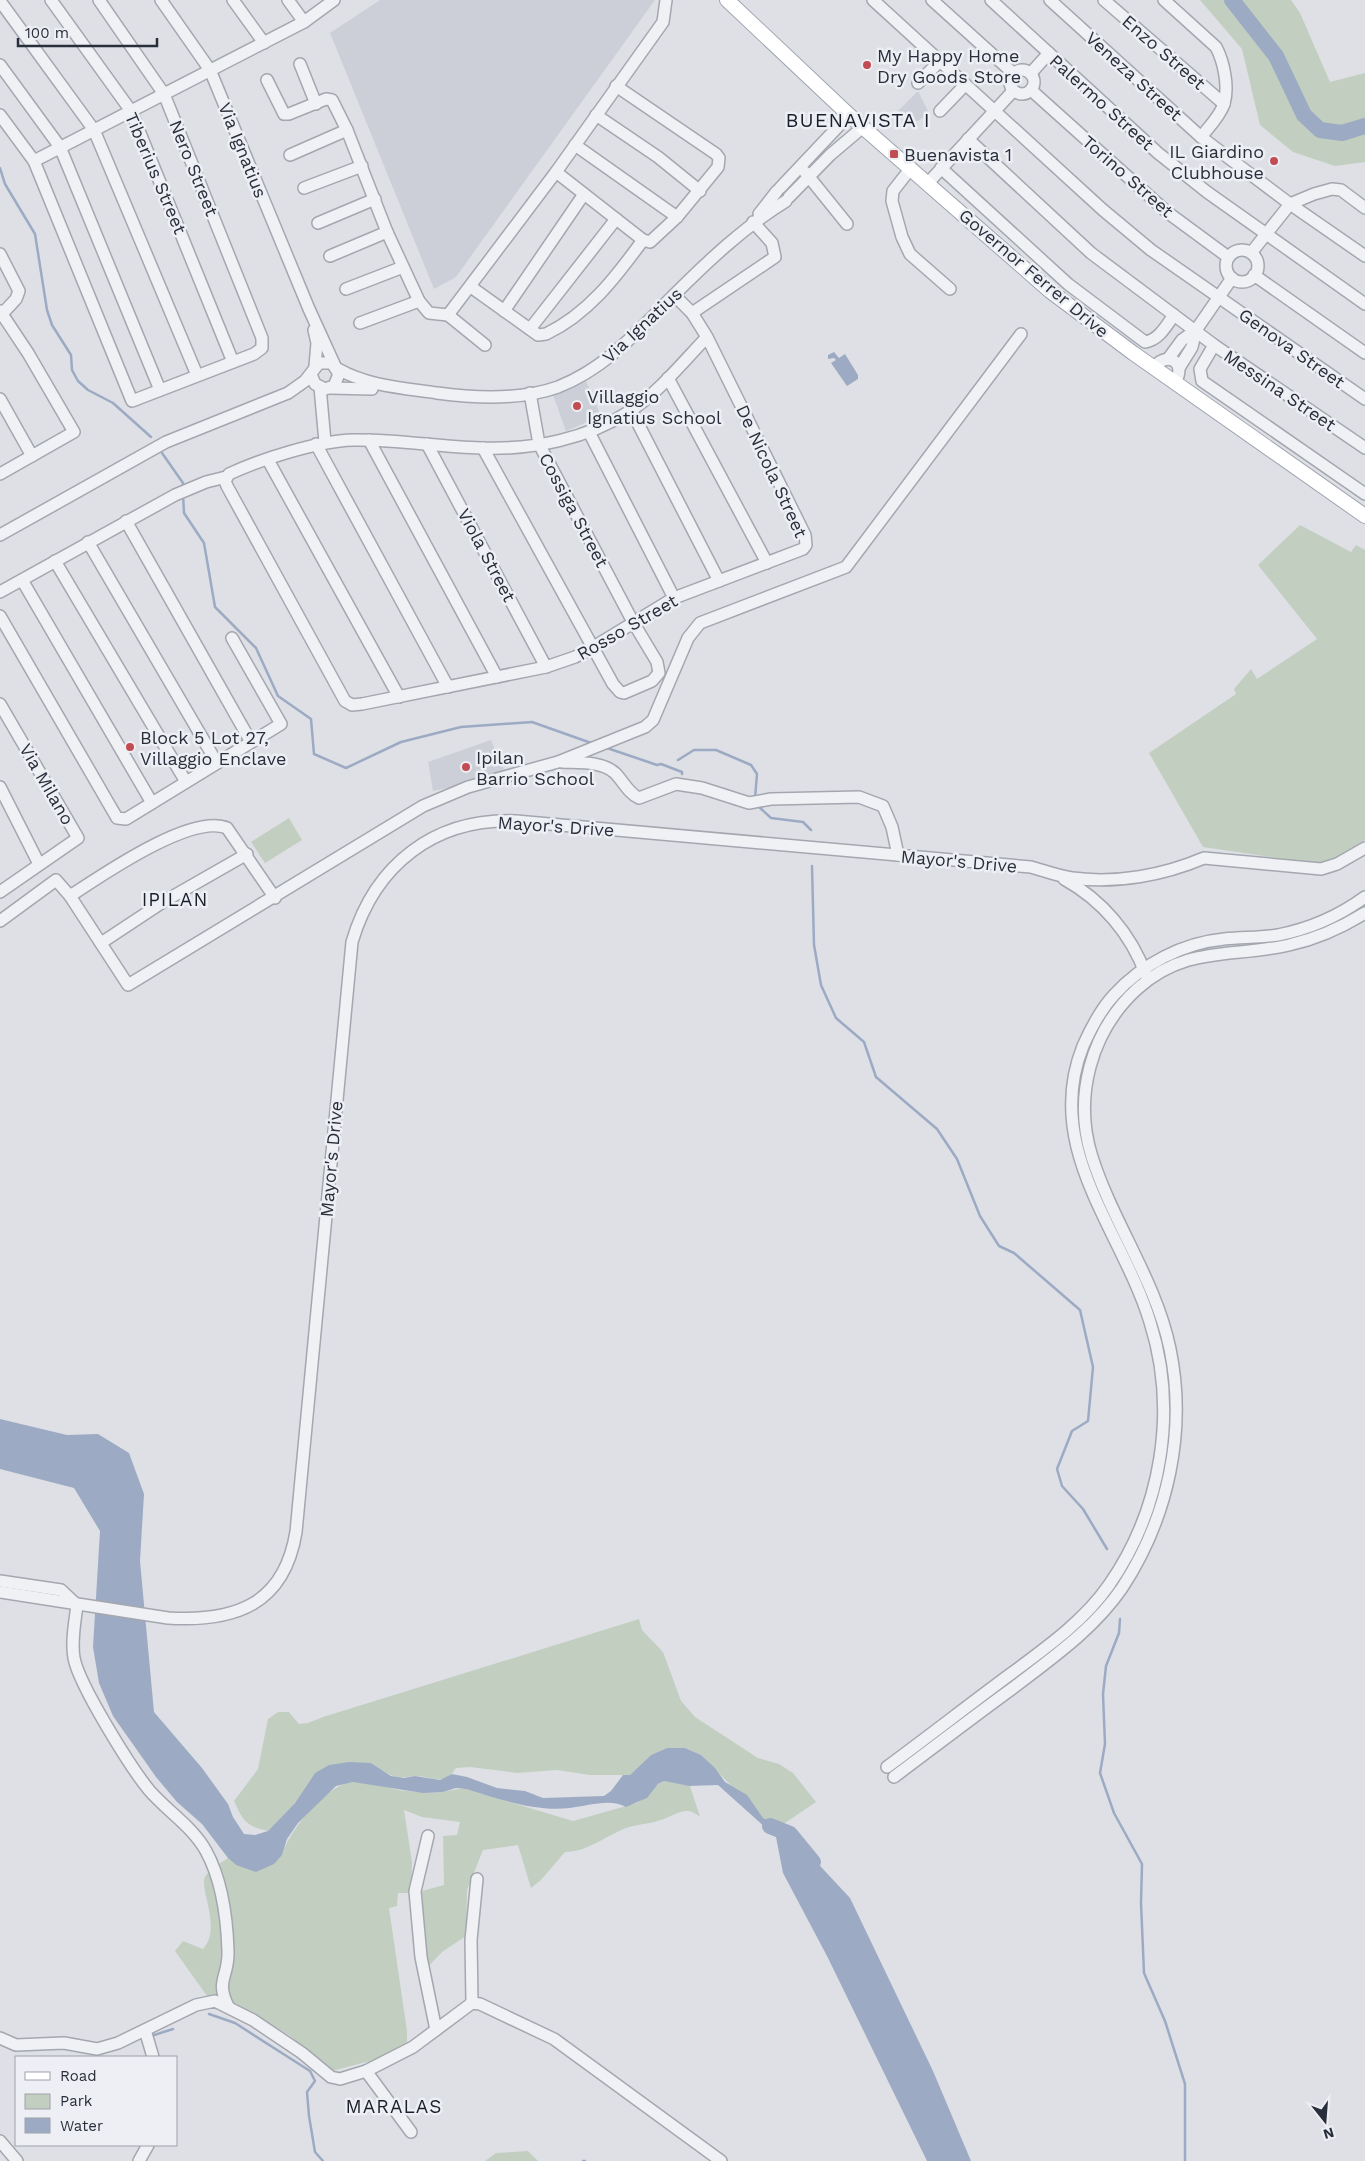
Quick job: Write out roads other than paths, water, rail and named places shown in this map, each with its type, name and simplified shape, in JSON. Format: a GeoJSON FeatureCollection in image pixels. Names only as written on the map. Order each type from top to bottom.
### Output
{"type":"FeatureCollection","features":[{"type":"Feature","properties":{"kind":"main road","name":"Governor Ferrer Drive"},"geometry":{"type":"LineString","coordinates":[[727,0],[849,115],[1050,290],[1154,367],[1365,516]]}},
{"type":"Feature","properties":{"kind":"street","name":"Tiberius Street"},"geometry":{"type":"LineString","coordinates":[[51,0],[131,111],[233,362]]}},
{"type":"Feature","properties":{"kind":"street","name":"Nero Street"},"geometry":{"type":"LineString","coordinates":[[99,0],[164,94],[262,338],[262,348],[254,354],[233,362]]}},
{"type":"Feature","properties":{"kind":"street","name":"Via Ignatius"},"geometry":{"type":"LineString","coordinates":[[161,0],[210,70],[309,309],[336,368],[366,382],[457,395],[530,393],[556,388],[597,367],[612,356],[674,295],[753,222],[788,199],[830,155],[863,127]]}},
{"type":"Feature","properties":{"kind":"street"},"geometry":{"type":"LineString","coordinates":[[233,0],[264,43]]}},
{"type":"Feature","properties":{"kind":"street"},"geometry":{"type":"LineString","coordinates":[[288,0],[304,22]]}},
{"type":"Feature","properties":{"kind":"street"},"geometry":{"type":"LineString","coordinates":[[34,161],[304,22],[334,0]]}},
{"type":"Feature","properties":{"kind":"street"},"geometry":{"type":"LineString","coordinates":[[448,315],[556,172],[616,86],[664,22],[666,0]]}},
{"type":"Feature","properties":{"kind":"street","name":"Genova Street"},"geometry":{"type":"LineString","coordinates":[[873,0],[1103,210],[1152,250],[1365,399]]}},
{"type":"Feature","properties":{"kind":"street"},"geometry":{"type":"LineString","coordinates":[[932,0],[1013,73]]}},
{"type":"Feature","properties":{"kind":"street","name":"Palermo Street"},"geometry":{"type":"LineString","coordinates":[[991,0],[1158,153],[1207,192],[1365,304]]}},
{"type":"Feature","properties":{"kind":"street","name":"Veneza Street"},"geometry":{"type":"LineString","coordinates":[[1050,0],[1201,137],[1290,204],[1365,256]]}},
{"type":"Feature","properties":{"kind":"street","name":"Enzo Street"},"geometry":{"type":"LineString","coordinates":[[1104,0],[1224,104]]}},
{"type":"Feature","properties":{"kind":"street"},"geometry":{"type":"LineString","coordinates":[[1164,0],[1216,47],[1224,74],[1224,104],[1201,137]]}},
{"type":"Feature","properties":{"kind":"street"},"geometry":{"type":"LineString","coordinates":[[0,1],[94,130],[197,375]]}},
{"type":"Feature","properties":{"kind":"street"},"geometry":{"type":"LineString","coordinates":[[1031,73],[1049,53]]}},
{"type":"Feature","properties":{"kind":"street"},"geometry":{"type":"LineString","coordinates":[[918,82],[939,62]]}},
{"type":"Feature","properties":{"kind":"street"},"geometry":{"type":"LineString","coordinates":[[300,64],[316,104]]}},
{"type":"Feature","properties":{"kind":"street"},"geometry":{"type":"LineString","coordinates":[[0,65],[60,147],[160,390]]}},
{"type":"Feature","properties":{"kind":"street"},"geometry":{"type":"LineString","coordinates":[[1022,69],[1031,73],[1034,80],[1031,90],[1022,94],[1013,91],[1009,82],[1013,73],[1022,69]]}},
{"type":"Feature","properties":{"kind":"street"},"geometry":{"type":"LineString","coordinates":[[267,80],[284,114],[326,100],[332,100],[347,130],[387,232],[419,301],[429,313],[448,315],[485,345]]}},
{"type":"Feature","properties":{"kind":"street"},"geometry":{"type":"LineString","coordinates":[[940,112],[966,85]]}},
{"type":"Feature","properties":{"kind":"street"},"geometry":{"type":"LineString","coordinates":[[556,172],[643,240],[653,241],[700,191],[718,167],[719,158],[716,154],[616,86]]}},
{"type":"Feature","properties":{"kind":"street","name":"Torino Street"},"geometry":{"type":"LineString","coordinates":[[1031,90],[1167,212],[1228,257]]}},
{"type":"Feature","properties":{"kind":"street"},"geometry":{"type":"LineString","coordinates":[[928,182],[1013,91]]}},
{"type":"Feature","properties":{"kind":"street"},"geometry":{"type":"LineString","coordinates":[[0,115],[34,161],[132,401],[233,362]]}},
{"type":"Feature","properties":{"kind":"street"},"geometry":{"type":"LineString","coordinates":[[596,115],[658,156],[700,191]]}},
{"type":"Feature","properties":{"kind":"street","name":"Via Ignatius"},"geometry":{"type":"LineString","coordinates":[[753,222],[778,189],[849,115]]}},
{"type":"Feature","properties":{"kind":"street"},"geometry":{"type":"LineString","coordinates":[[290,155],[347,130]]}},
{"type":"Feature","properties":{"kind":"street","name":"Messina Street"},"geometry":{"type":"LineString","coordinates":[[968,139],[1092,252],[1214,345],[1365,448]]}},
{"type":"Feature","properties":{"kind":"street"},"geometry":{"type":"LineString","coordinates":[[575,145],[677,217]]}},
{"type":"Feature","properties":{"kind":"street"},"geometry":{"type":"LineString","coordinates":[[820,145],[830,155]]}},
{"type":"Feature","properties":{"kind":"street"},"geometry":{"type":"LineString","coordinates":[[304,188],[362,166]]}},
{"type":"Feature","properties":{"kind":"street"},"geometry":{"type":"LineString","coordinates":[[800,167],[847,224]]}},
{"type":"Feature","properties":{"kind":"street"},"geometry":{"type":"LineString","coordinates":[[911,168],[893,191],[892,202],[902,237],[910,254],[950,289]]}},
{"type":"Feature","properties":{"kind":"street"},"geometry":{"type":"LineString","coordinates":[[941,168],[1068,284],[1145,342],[1153,341],[1174,315]]}},
{"type":"Feature","properties":{"kind":"street"},"geometry":{"type":"LineString","coordinates":[[1251,253],[1290,204],[1322,190],[1341,190],[1365,208]]}},
{"type":"Feature","properties":{"kind":"street"},"geometry":{"type":"LineString","coordinates":[[504,311],[584,194]]}},
{"type":"Feature","properties":{"kind":"street"},"geometry":{"type":"LineString","coordinates":[[318,223],[375,199]]}},
{"type":"Feature","properties":{"kind":"street"},"geometry":{"type":"LineString","coordinates":[[530,329],[616,219]]}},
{"type":"Feature","properties":{"kind":"street"},"geometry":{"type":"LineString","coordinates":[[692,313],[775,257],[772,243],[753,222]]}},
{"type":"Feature","properties":{"kind":"street"},"geometry":{"type":"LineString","coordinates":[[330,256],[387,232]]}},
{"type":"Feature","properties":{"kind":"street"},"geometry":{"type":"LineString","coordinates":[[471,287],[538,335],[546,334],[595,300],[610,286],[643,240]]}},
{"type":"Feature","properties":{"kind":"street"},"geometry":{"type":"LineString","coordinates":[[1238,250],[1251,253],[1258,263],[1254,275],[1244,282],[1232,278],[1226,268],[1228,257],[1238,250]]}},
{"type":"Feature","properties":{"kind":"street"},"geometry":{"type":"LineString","coordinates":[[0,254],[19,291],[16,299],[1,313],[28,352],[74,432],[0,474]]}},
{"type":"Feature","properties":{"kind":"street"},"geometry":{"type":"LineString","coordinates":[[346,289],[403,267]]}},
{"type":"Feature","properties":{"kind":"street"},"geometry":{"type":"LineString","coordinates":[[1254,275],[1365,354]]}},
{"type":"Feature","properties":{"kind":"street"},"geometry":{"type":"LineString","coordinates":[[1168,359],[1182,340],[1196,330],[1232,278]]}},
{"type":"Feature","properties":{"kind":"street","name":"De Nicola Street"},"geometry":{"type":"LineString","coordinates":[[674,295],[692,313],[707,337],[805,535],[806,545]]}},
{"type":"Feature","properties":{"kind":"street"},"geometry":{"type":"LineString","coordinates":[[360,323],[419,301]]}},
{"type":"Feature","properties":{"kind":"street","name":"Via Ignatius"},"geometry":{"type":"LineString","coordinates":[[0,535],[166,442],[255,408],[298,388],[313,370],[317,343],[309,309]]}},
{"type":"Feature","properties":{"kind":"street"},"geometry":{"type":"LineString","coordinates":[[1175,382],[1179,376],[1179,368],[1192,347],[1196,330]]}},
{"type":"Feature","properties":{"kind":"street"},"geometry":{"type":"LineString","coordinates":[[0,921],[56,880],[70,896],[128,985],[275,898],[423,806],[468,787],[558,762],[645,727],[653,720],[688,638],[700,624],[846,567],[1021,334]]}},
{"type":"Feature","properties":{"kind":"street"},"geometry":{"type":"LineString","coordinates":[[0,592],[175,495],[226,477],[234,471],[320,443],[369,440],[483,448],[566,440],[590,432],[631,410],[668,378],[707,337]]}},
{"type":"Feature","properties":{"kind":"street"},"geometry":{"type":"LineString","coordinates":[[1214,345],[1200,369],[1202,381],[1365,494]]}},
{"type":"Feature","properties":{"kind":"street"},"geometry":{"type":"LineString","coordinates":[[1154,367],[1160,361],[1168,359],[1175,362],[1179,368]]}},
{"type":"Feature","properties":{"kind":"street"},"geometry":{"type":"LineString","coordinates":[[328,362],[336,368],[337,382],[324,388],[313,381],[313,370],[328,362]]}},
{"type":"Feature","properties":{"kind":"street"},"geometry":{"type":"LineString","coordinates":[[668,378],[768,563]]}},
{"type":"Feature","properties":{"kind":"street"},"geometry":{"type":"LineString","coordinates":[[324,388],[320,443],[448,687]]}},
{"type":"Feature","properties":{"kind":"street","name":"Via Ignatius"},"geometry":{"type":"LineString","coordinates":[[255,408],[324,388],[423,391]]}},
{"type":"Feature","properties":{"kind":"street","name":"Cossiga Street"},"geometry":{"type":"LineString","coordinates":[[530,393],[539,444],[633,622],[659,666],[659,673],[652,680],[630,691],[620,692],[612,684],[592,648]]}},
{"type":"Feature","properties":{"kind":"street"},"geometry":{"type":"LineString","coordinates":[[0,399],[32,456]]}},
{"type":"Feature","properties":{"kind":"street"},"geometry":{"type":"LineString","coordinates":[[631,410],[719,581]]}},
{"type":"Feature","properties":{"kind":"street"},"geometry":{"type":"LineString","coordinates":[[590,432],[674,598]]}},
{"type":"Feature","properties":{"kind":"street"},"geometry":{"type":"LineString","coordinates":[[369,440],[497,676]]}},
{"type":"Feature","properties":{"kind":"street","name":"Viola Street"},"geometry":{"type":"LineString","coordinates":[[427,444],[546,667]]}},
{"type":"Feature","properties":{"kind":"street"},"geometry":{"type":"LineString","coordinates":[[483,448],[592,648]]}},
{"type":"Feature","properties":{"kind":"street"},"geometry":{"type":"LineString","coordinates":[[268,460],[399,697]]}},
{"type":"Feature","properties":{"kind":"street","name":"Rosso Street"},"geometry":{"type":"LineString","coordinates":[[226,477],[227,486],[345,701],[352,705],[546,667],[575,657],[674,598],[799,552],[806,545]]}},
{"type":"Feature","properties":{"kind":"street"},"geometry":{"type":"LineString","coordinates":[[126,521],[251,742]]}},
{"type":"Feature","properties":{"kind":"street"},"geometry":{"type":"LineString","coordinates":[[88,542],[217,763]]}},
{"type":"Feature","properties":{"kind":"street"},"geometry":{"type":"LineString","coordinates":[[55,561],[186,782]]}},
{"type":"Feature","properties":{"kind":"street"},"geometry":{"type":"LineString","coordinates":[[22,580],[152,803]]}},
{"type":"Feature","properties":{"kind":"street"},"geometry":{"type":"LineString","coordinates":[[0,616],[117,818],[126,819],[281,724],[232,638]]}},
{"type":"Feature","properties":{"kind":"street","name":"Via Milano"},"geometry":{"type":"LineString","coordinates":[[2,710],[78,838],[39,864]]}},
{"type":"Feature","properties":{"kind":"street"},"geometry":{"type":"LineString","coordinates":[[558,762],[580,763],[605,768],[616,774],[634,795],[639,798],[676,784],[702,788],[749,804],[771,800],[840,797],[866,798],[883,806],[892,827],[898,855]]}},
{"type":"Feature","properties":{"kind":"street"},"geometry":{"type":"LineString","coordinates":[[0,787],[39,864],[1,890]]}},
{"type":"Feature","properties":{"kind":"street","name":"Mayor's Drive"},"geometry":{"type":"LineString","coordinates":[[0,1592],[168,1618],[218,1615],[254,1604],[282,1578],[291,1557],[296,1532],[349,961],[358,923],[366,903],[387,874],[412,850],[441,834],[468,825],[500,820],[1031,867],[1058,875],[1085,879],[1130,878],[1167,871],[1204,858],[1321,869],[1337,864],[1365,848]]}},
{"type":"Feature","properties":{"kind":"street"},"geometry":{"type":"LineString","coordinates":[[70,896],[155,843],[204,827],[222,826],[227,828],[247,854],[275,898]]}},
{"type":"Feature","properties":{"kind":"street"},"geometry":{"type":"LineString","coordinates":[[101,943],[164,902],[247,854]]}},
{"type":"Feature","properties":{"kind":"street"},"geometry":{"type":"LineString","coordinates":[[1058,875],[1082,890],[1105,908],[1118,924],[1146,975]]}},
{"type":"Feature","properties":{"kind":"street"},"geometry":{"type":"LineString","coordinates":[[887,1767],[1064,1633],[1081,1617],[1107,1588],[1125,1560],[1151,1496],[1159,1465],[1164,1425],[1158,1350],[1145,1306],[1082,1167],[1073,1136],[1071,1104],[1076,1066],[1094,1023],[1113,996],[1146,975],[1170,954],[1204,943],[1275,936],[1296,931],[1337,915],[1365,897]]}},
{"type":"Feature","properties":{"kind":"street"},"geometry":{"type":"LineString","coordinates":[[894,1777],[1047,1662],[1095,1621],[1108,1607],[1130,1576],[1149,1538],[1164,1496],[1176,1439],[1174,1376],[1170,1348],[1155,1301],[1092,1159],[1084,1115],[1087,1078],[1096,1046],[1120,1007],[1146,975],[1206,954],[1273,948],[1307,940],[1349,923],[1365,913]]}},
{"type":"Feature","properties":{"kind":"street"},"geometry":{"type":"LineString","coordinates":[[0,1581],[61,1590],[81,1606],[73,1642],[74,1660],[82,1678],[110,1732],[149,1790],[181,1820],[206,1851],[220,1891],[228,1950],[228,1965],[221,1989],[228,2006]]}},
{"type":"Feature","properties":{"kind":"street"},"geometry":{"type":"LineString","coordinates":[[428,1836],[415,1891],[422,1957],[436,2030]]}},
{"type":"Feature","properties":{"kind":"street"},"geometry":{"type":"LineString","coordinates":[[472,2003],[470,1940],[477,1879]]}},
{"type":"Feature","properties":{"kind":"street"},"geometry":{"type":"LineString","coordinates":[[0,2038],[16,2045],[64,2043],[97,2049],[146,2030],[208,2001],[215,2001],[228,2006],[302,2053],[330,2077],[340,2079],[366,2072],[413,2047],[472,2003],[480,2004],[554,2039],[721,2161]]}},
{"type":"Feature","properties":{"kind":"street"},"geometry":{"type":"LineString","coordinates":[[146,2030],[153,2056]]}},
{"type":"Feature","properties":{"kind":"street"},"geometry":{"type":"LineString","coordinates":[[366,2072],[411,2132]]}},
{"type":"Feature","properties":{"kind":"street"},"geometry":{"type":"LineString","coordinates":[[0,2141],[17,2161]]}},
{"type":"Feature","properties":{"kind":"street"},"geometry":{"type":"LineString","coordinates":[[140,2161],[148,2146]]}},
{"type":"Feature","properties":{"kind":"water"},"geometry":{"type":"Polygon","coordinates":[[[834,352],[839,358],[845,354],[858,375],[858,379],[847,386],[831,363],[836,360],[834,358],[828,359],[828,355],[834,352]]]}},
{"type":"Feature","properties":{"kind":"water"},"geometry":{"type":"Polygon","coordinates":[[[0,1419],[67,1435],[98,1434],[129,1453],[144,1494],[140,1561],[154,1712],[202,1768],[228,1804],[233,1817],[244,1834],[255,1835],[268,1831],[295,1803],[315,1773],[329,1765],[349,1762],[371,1763],[391,1776],[404,1778],[415,1776],[440,1780],[452,1774],[467,1777],[497,1788],[525,1791],[543,1798],[604,1796],[611,1791],[623,1775],[630,1775],[651,1755],[667,1748],[685,1748],[701,1755],[715,1768],[725,1782],[747,1795],[763,1818],[782,1825],[850,1898],[933,2071],[971,2161],[927,2161],[827,1956],[783,1873],[775,1832],[766,1828],[718,1785],[689,1786],[664,1781],[658,1784],[647,1798],[626,1807],[620,1804],[599,1803],[557,1809],[517,1804],[466,1789],[456,1788],[443,1792],[423,1793],[353,1782],[336,1786],[298,1823],[287,1839],[282,1855],[274,1864],[256,1872],[236,1865],[228,1858],[202,1824],[177,1802],[156,1777],[113,1716],[99,1683],[93,1647],[100,1531],[74,1488],[0,1469],[0,1419]]]}},
{"type":"Feature","properties":{"kind":"waterway"},"geometry":{"type":"LineString","coordinates":[[1232,0],[1276,56],[1304,115],[1320,130],[1342,133],[1365,126]]}},
{"type":"Feature","properties":{"kind":"waterway"},"geometry":{"type":"LineString","coordinates":[[0,168],[5,184],[35,234],[47,310],[52,325],[71,355],[72,370],[78,381],[88,390],[113,403],[151,437]]}},
{"type":"Feature","properties":{"kind":"waterway"},"geometry":{"type":"LineString","coordinates":[[162,453],[183,483],[183,487]]}},
{"type":"Feature","properties":{"kind":"waterway"},"geometry":{"type":"LineString","coordinates":[[183,495],[184,513],[204,543],[215,607],[256,648],[278,696],[311,719],[314,754],[346,768],[401,742],[461,727],[532,722],[594,744]]}},
{"type":"Feature","properties":{"kind":"waterway"},"geometry":{"type":"LineString","coordinates":[[607,748],[657,765],[661,764],[682,772],[682,774]]}},
{"type":"Feature","properties":{"kind":"waterway"},"geometry":{"type":"LineString","coordinates":[[678,760],[694,750],[716,750],[751,765],[757,774],[755,798]]}},
{"type":"Feature","properties":{"kind":"waterway"},"geometry":{"type":"LineString","coordinates":[[757,805],[771,818],[803,822],[811,830]]}},
{"type":"Feature","properties":{"kind":"waterway"},"geometry":{"type":"LineString","coordinates":[[812,866],[814,945],[821,985],[836,1018],[864,1042],[876,1077],[937,1129],[957,1159],[980,1216],[999,1246],[1014,1253],[1080,1310],[1093,1367],[1088,1421],[1072,1431],[1057,1469],[1062,1486],[1083,1509],[1107,1549]]}},
{"type":"Feature","properties":{"kind":"waterway"},"geometry":{"type":"LineString","coordinates":[[1120,1619],[1119,1633],[1106,1666],[1103,1694],[1105,1744],[1100,1773],[1114,1813],[1142,1864],[1141,1903],[1144,1973],[1165,2021],[1185,2084],[1185,2161]]}},
{"type":"Feature","properties":{"kind":"waterway"},"geometry":{"type":"LineString","coordinates":[[770,1826],[790,1834],[813,1862]]}},
{"type":"Feature","properties":{"kind":"waterway"},"geometry":{"type":"LineString","coordinates":[[209,2014],[235,2023],[310,2071],[315,2081],[307,2092],[309,2116],[315,2152],[323,2161]]}},
{"type":"Feature","properties":{"kind":"waterway"},"geometry":{"type":"LineString","coordinates":[[151,2036],[173,2029]]}},
{"type":"Feature","properties":{"kind":"place","name":"My Happy Home Dry Goods Store"},"geometry":{"type":"Point","coordinates":[867,65]}},
{"type":"Feature","properties":{"kind":"place","name":"Buenavista 1"},"geometry":{"type":"Point","coordinates":[894,154]}},
{"type":"Feature","properties":{"kind":"place","name":"IL Giardino Clubhouse"},"geometry":{"type":"Point","coordinates":[1274,161]}},
{"type":"Feature","properties":{"kind":"place","name":"Villaggio Ignatius School"},"geometry":{"type":"Point","coordinates":[577,406]}},
{"type":"Feature","properties":{"kind":"place","name":"Block 5 Lot 27, Villaggio Enclave"},"geometry":{"type":"Point","coordinates":[130,747]}},
{"type":"Feature","properties":{"kind":"place","name":"Ipilan Barrio School"},"geometry":{"type":"Point","coordinates":[466,767]}},
{"type":"Feature","properties":{"kind":"district","name":"BUENAVISTA I"},"geometry":{"type":"Point","coordinates":[858,120]}},
{"type":"Feature","properties":{"kind":"district","name":"IPILAN"},"geometry":{"type":"Point","coordinates":[175,899]}},
{"type":"Feature","properties":{"kind":"district","name":"MARALAS"},"geometry":{"type":"Point","coordinates":[394,2106]}}]}
